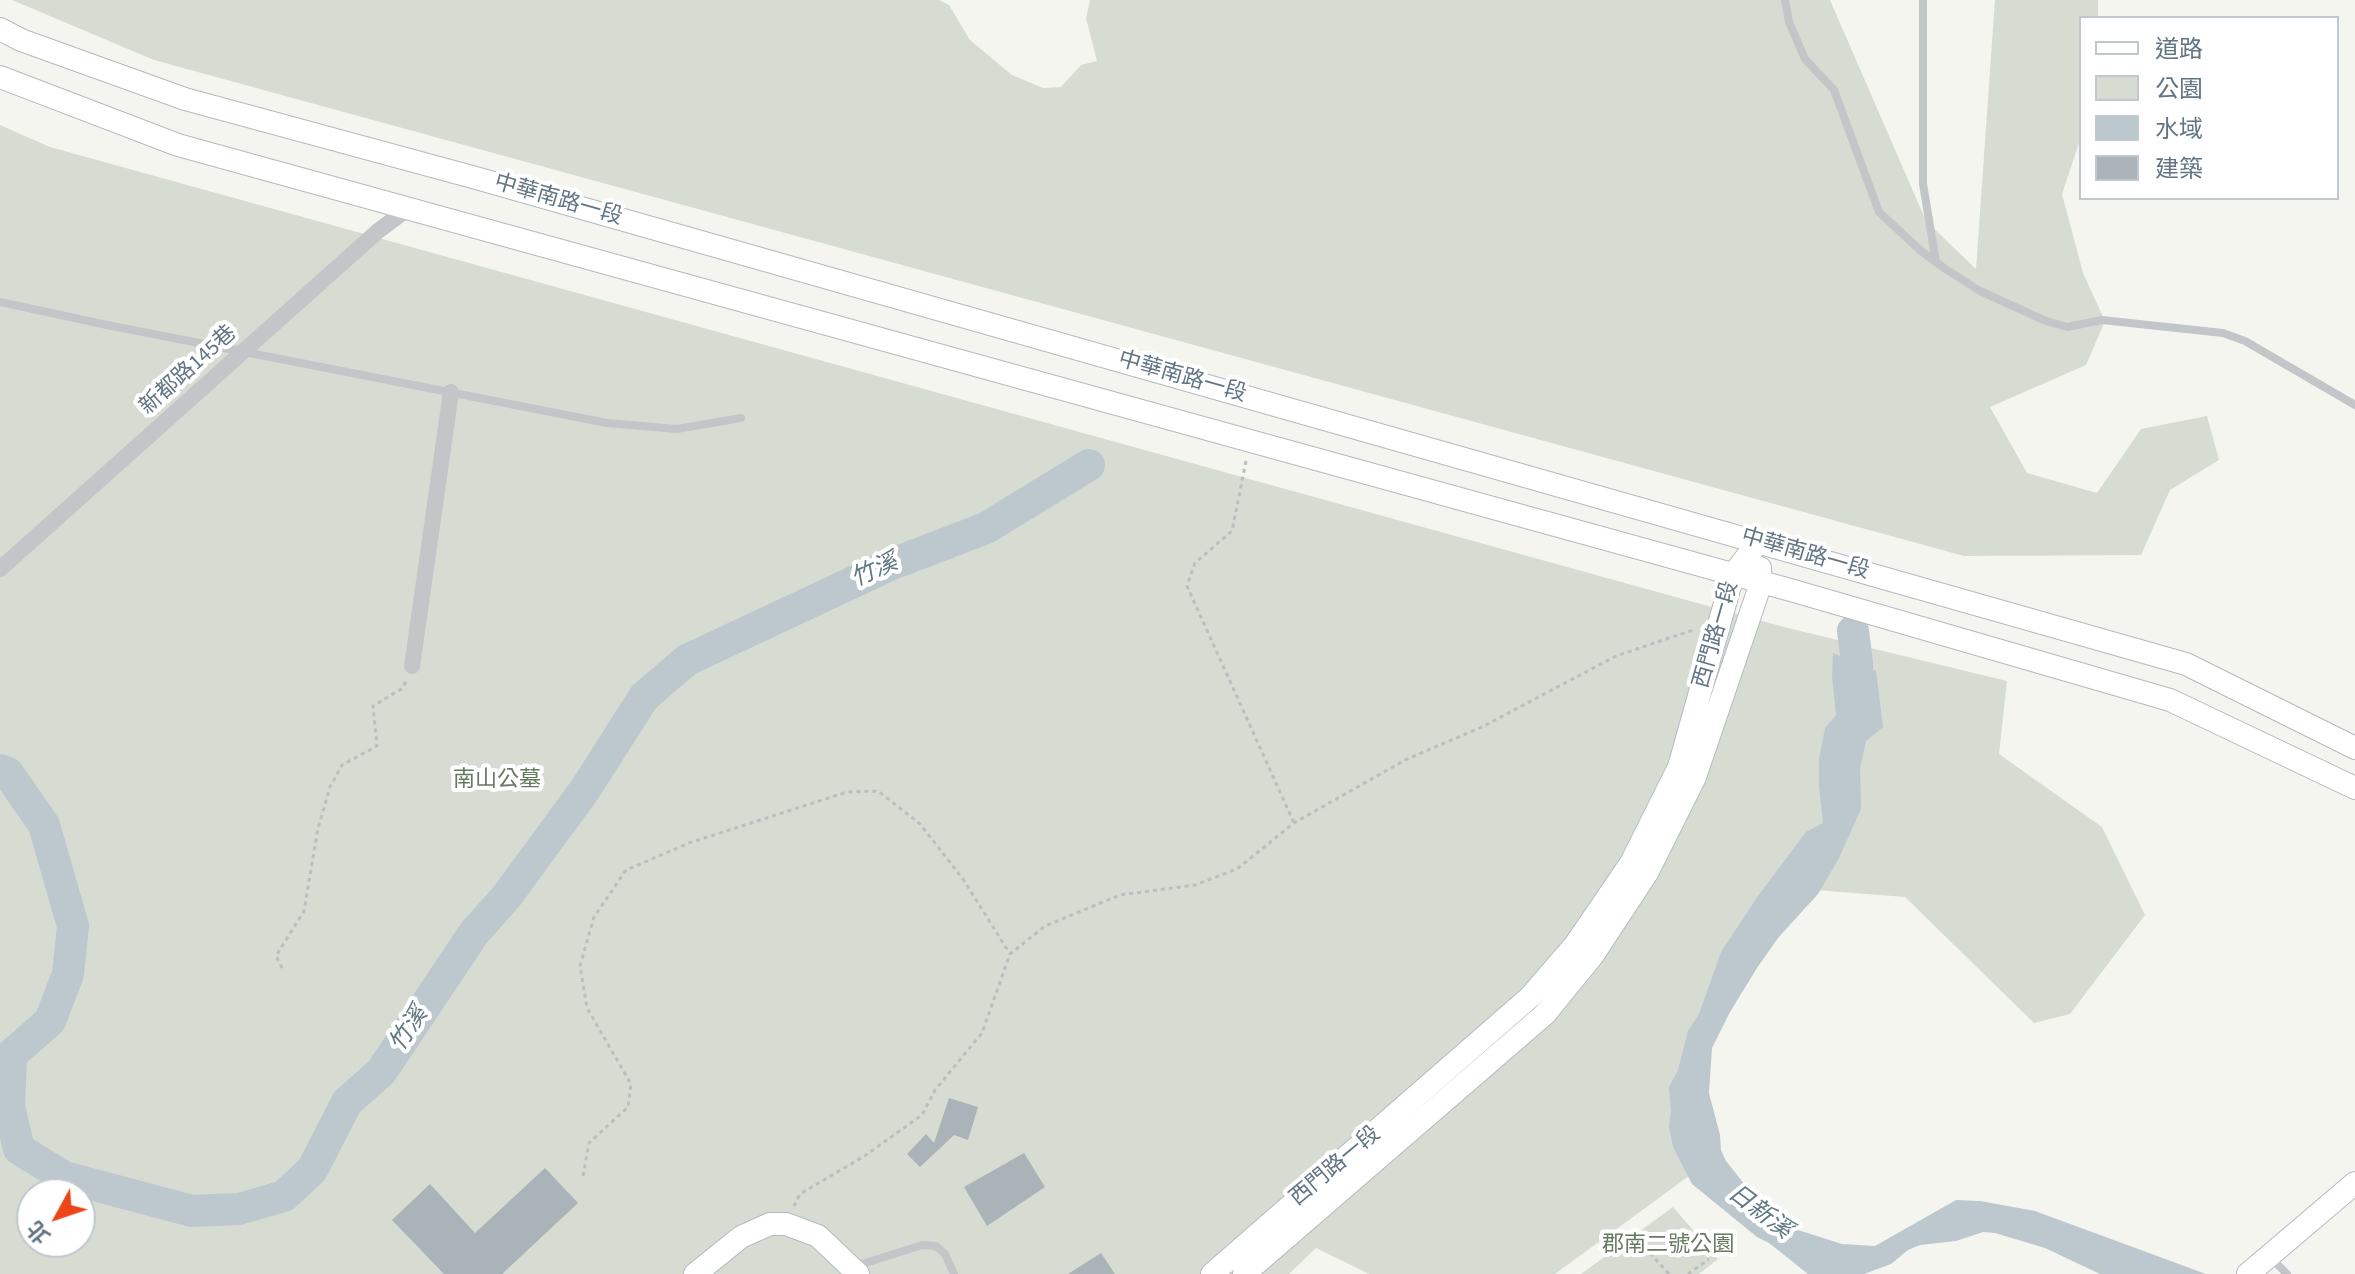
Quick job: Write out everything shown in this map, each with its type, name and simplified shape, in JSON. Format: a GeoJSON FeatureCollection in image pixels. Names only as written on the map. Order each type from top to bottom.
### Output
{"type":"FeatureCollection","features":[{"type":"Feature","properties":{"kind":"street","name":"中華南路一段"},"geometry":{"type":"LineString","coordinates":[[0,29],[21,40],[185,99],[507,187],[2186,664],[2355,748]]}},
{"type":"Feature","properties":{"kind":"street","name":"中華南路一段"},"geometry":{"type":"LineString","coordinates":[[0,77],[178,145],[1733,575],[2170,700],[2355,788]]}},
{"type":"Feature","properties":{"kind":"street","name":"新都路145巷"},"geometry":{"type":"LineString","coordinates":[[0,569],[378,231],[409,208]]}},
{"type":"Feature","properties":{"kind":"street"},"geometry":{"type":"LineString","coordinates":[[412,666],[451,392]]}},
{"type":"Feature","properties":{"kind":"street","name":"西門路一段"},"geometry":{"type":"LineString","coordinates":[[1212,1274],[1530,997],[1575,945],[1631,863],[1679,767],[1733,575],[1758,542]]}},
{"type":"Feature","properties":{"kind":"street","name":"西門路一段"},"geometry":{"type":"LineString","coordinates":[[1244,1274],[1545,1014],[1593,955],[1647,873],[1695,777],[1761,583],[1758,542]]}},
{"type":"Feature","properties":{"kind":"street"},"geometry":{"type":"LineString","coordinates":[[2261,1263],[2355,1183]]}},
{"type":"Feature","properties":{"kind":"street"},"geometry":{"type":"LineString","coordinates":[[695,1274],[741,1237],[770,1224],[786,1224],[818,1236],[855,1271]]}},
{"type":"Feature","properties":{"kind":"lane"},"geometry":{"type":"LineString","coordinates":[[1785,0],[1789,22],[1805,59],[1834,90],[1879,212],[1936,263],[1980,291],[2046,321],[2067,327],[2102,320],[2223,333],[2245,341],[2355,405]]}},
{"type":"Feature","properties":{"kind":"lane"},"geometry":{"type":"LineString","coordinates":[[1923,0],[1923,184],[1936,263]]}},
{"type":"Feature","properties":{"kind":"lane"},"geometry":{"type":"LineString","coordinates":[[0,302],[607,423],[677,429],[741,418]]}},
{"type":"Feature","properties":{"kind":"lane"},"geometry":{"type":"LineString","coordinates":[[855,1271],[922,1245],[936,1246],[945,1254],[954,1274]]}},
{"type":"Feature","properties":{"kind":"lane"},"geometry":{"type":"LineString","coordinates":[[2261,1263],[2287,1274]]}},
{"type":"Feature","properties":{"kind":"path"},"geometry":{"type":"LineString","coordinates":[[1250,441],[1232,531],[1195,563],[1187,586],[1294,823]]}},
{"type":"Feature","properties":{"kind":"path"},"geometry":{"type":"LineString","coordinates":[[786,1224],[800,1194],[866,1155],[922,1115],[935,1090],[982,1033],[1010,954],[1045,926],[1120,895],[1195,885],[1237,869],[1294,823],[1405,760],[1482,727],[1616,656],[1702,627]]}},
{"type":"Feature","properties":{"kind":"path"},"geometry":{"type":"LineString","coordinates":[[282,968],[276,956],[304,911],[318,828],[330,787],[342,765],[377,746],[373,706],[403,688],[412,666]]}},
{"type":"Feature","properties":{"kind":"path"},"geometry":{"type":"LineString","coordinates":[[583,1176],[589,1143],[628,1107],[631,1084],[587,1008],[580,966],[594,917],[626,870],[689,843],[847,792],[878,791],[920,824],[963,879],[1010,954]]}},
{"type":"Feature","properties":{"kind":"path"},"geometry":{"type":"LineString","coordinates":[[1650,1253],[1669,1274]]}},
{"type":"Feature","properties":{"kind":"path"},"geometry":{"type":"LineString","coordinates":[[1688,1274],[1709,1259]]}},
{"type":"Feature","properties":{"kind":"green space"},"geometry":{"type":"Polygon","coordinates":[[[12,0],[939,0],[949,5],[970,40],[1012,75],[1043,88],[1061,87],[1081,65],[1097,61],[1086,18],[1090,0],[1830,0],[1926,221],[1976,269],[1995,0],[2098,0],[2098,16],[2079,16],[2079,143],[2062,194],[2083,273],[2105,321],[2086,365],[1990,407],[2027,473],[2097,493],[2141,429],[2207,416],[2219,460],[2170,490],[2141,555],[1964,556],[154,60],[12,0]]]}},
{"type":"Feature","properties":{"kind":"green space","name":"南山公墓"},"geometry":{"type":"Polygon","coordinates":[[[0,125],[50,147],[1784,627],[2007,681],[1999,754],[2102,827],[2145,915],[2070,1014],[2034,1023],[1905,897],[1803,889],[1696,1041],[1704,1165],[1555,1274],[1369,1274],[1316,1248],[1289,1274],[0,1274],[0,125]]]}},
{"type":"Feature","properties":{"kind":"green space","name":"郡南二號公園"},"geometry":{"type":"Polygon","coordinates":[[[1673,1207],[1718,1259],[1699,1274],[1581,1274],[1673,1207]]]}},
{"type":"Feature","properties":{"kind":"water"},"geometry":{"type":"Polygon","coordinates":[[[1833,653],[1876,671],[1883,727],[1866,741],[1860,768],[1861,809],[1839,858],[1818,894],[1778,938],[1757,968],[1712,1048],[1709,1093],[1726,1161],[1746,1186],[1798,1230],[1842,1244],[1875,1246],[1956,1200],[1980,1201],[2035,1211],[2206,1274],[2100,1274],[2045,1248],[1983,1232],[1956,1241],[1920,1245],[1891,1264],[1864,1274],[1808,1274],[1692,1184],[1673,1147],[1669,1126],[1669,1087],[1721,952],[1806,832],[1823,823],[1819,759],[1825,728],[1836,715],[1833,653]]]}},
{"type":"Feature","properties":{"kind":"building"},"geometry":{"type":"Polygon","coordinates":[[[949,1098],[978,1107],[968,1140],[954,1135],[920,1167],[907,1154],[926,1134],[934,1143],[949,1098]]]}},
{"type":"Feature","properties":{"kind":"building"},"geometry":{"type":"Polygon","coordinates":[[[1024,1153],[1045,1187],[987,1226],[964,1187],[1024,1153]]]}},
{"type":"Feature","properties":{"kind":"building"},"geometry":{"type":"Polygon","coordinates":[[[545,1168],[578,1203],[502,1274],[444,1274],[392,1220],[430,1184],[475,1233],[545,1168]]]}},
{"type":"Feature","properties":{"kind":"building"},"geometry":{"type":"Polygon","coordinates":[[[1101,1253],[1115,1274],[1068,1274],[1101,1253]]]}},
{"type":"Feature","properties":{"kind":"waterway","name":"竹溪"},"geometry":{"type":"LineString","coordinates":[[0,770],[8,773],[44,825],[73,926],[68,974],[50,1021],[11,1055],[9,1107],[19,1149],[64,1177],[192,1211],[239,1209],[284,1196],[312,1170],[347,1102],[381,1072],[474,933],[507,896],[586,788],[644,697],[687,660],[892,564],[986,528],[1089,465]]}},
{"type":"Feature","properties":{"kind":"waterway","name":"日新溪"},"geometry":{"type":"LineString","coordinates":[[1853,631],[1857,704]]}}]}
